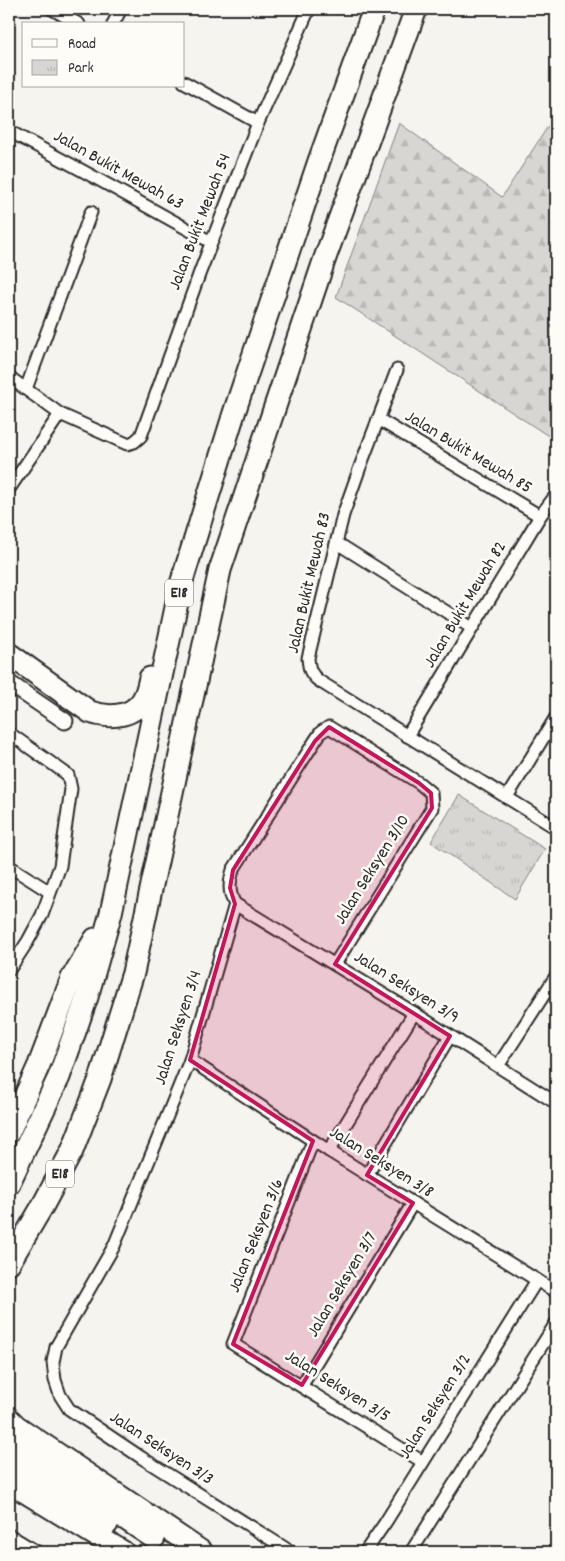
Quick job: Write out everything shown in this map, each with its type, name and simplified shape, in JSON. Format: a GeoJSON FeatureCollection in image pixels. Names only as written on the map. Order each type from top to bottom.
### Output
{"type":"FeatureCollection","features":[{"type":"Feature","properties":{"kind":"highway","name":"E18"},"geometry":{"type":"LineString","coordinates":[[9,1183],[59,1077],[87,998],[110,912],[181,584],[235,410],[315,170],[374,9]]}},
{"type":"Feature","properties":{"kind":"highway","name":"E18"},"geometry":{"type":"LineString","coordinates":[[9,1263],[72,1151],[100,1079],[132,973],[220,570],[326,258],[416,9]]}},
{"type":"Feature","properties":{"kind":"highway"},"geometry":{"type":"LineString","coordinates":[[9,654],[90,712],[100,716],[119,715],[132,710],[141,703],[147,691],[162,623],[181,584]]}},
{"type":"Feature","properties":{"kind":"highway"},"geometry":{"type":"LineString","coordinates":[[9,1132],[39,1065],[72,978],[110,912]]}},
{"type":"Feature","properties":{"kind":"highway"},"geometry":{"type":"LineString","coordinates":[[9,1419],[16,1426],[202,1552]]}},
{"type":"Feature","properties":{"kind":"highway"},"geometry":{"type":"LineString","coordinates":[[9,1441],[176,1552]]}},
{"type":"Feature","properties":{"kind":"highway"},"geometry":{"type":"LineString","coordinates":[[9,1461],[152,1552]]}},
{"type":"Feature","properties":{"kind":"highway"},"geometry":{"type":"LineString","coordinates":[[9,1482],[123,1552]]}},
{"type":"Feature","properties":{"kind":"street"},"geometry":{"type":"LineString","coordinates":[[52,9],[75,22]]}},
{"type":"Feature","properties":{"kind":"street"},"geometry":{"type":"LineString","coordinates":[[114,22],[122,9]]}},
{"type":"Feature","properties":{"kind":"street","name":"Jalan Bukit Mewah 54"},"geometry":{"type":"LineString","coordinates":[[60,414],[127,444],[134,442],[142,436],[211,242],[258,123],[310,9]]}},
{"type":"Feature","properties":{"kind":"street"},"geometry":{"type":"LineString","coordinates":[[185,83],[258,123]]}},
{"type":"Feature","properties":{"kind":"street","name":"Jalan Bukit Mewah 63"},"geometry":{"type":"LineString","coordinates":[[9,131],[211,242]]}},
{"type":"Feature","properties":{"kind":"street"},"geometry":{"type":"LineString","coordinates":[[26,389],[91,212]]}},
{"type":"Feature","properties":{"kind":"street","name":"Jalan Bukit Mewah 83"},"geometry":{"type":"LineString","coordinates":[[397,370],[343,515],[308,658],[309,669],[318,681],[556,828]]}},
{"type":"Feature","properties":{"kind":"street"},"geometry":{"type":"LineString","coordinates":[[9,378],[60,414],[9,489]]}},
{"type":"Feature","properties":{"kind":"street","name":"Jalan Bukit Mewah 85"},"geometry":{"type":"LineString","coordinates":[[378,419],[540,516]]}},
{"type":"Feature","properties":{"kind":"street","name":"Jalan Bukit Mewah 82"},"geometry":{"type":"LineString","coordinates":[[407,736],[540,516],[556,495]]}},
{"type":"Feature","properties":{"kind":"street"},"geometry":{"type":"LineString","coordinates":[[337,543],[472,628]]}},
{"type":"Feature","properties":{"kind":"street"},"geometry":{"type":"LineString","coordinates":[[9,683],[65,721]]}},
{"type":"Feature","properties":{"kind":"street"},"geometry":{"type":"LineString","coordinates":[[506,797],[556,717]]}},
{"type":"Feature","properties":{"kind":"street","name":"Jalan Seksyen 3/10"},"geometry":{"type":"LineString","coordinates":[[329,727],[419,783],[431,793],[432,808],[335,964]]}},
{"type":"Feature","properties":{"kind":"street","name":"Jalan Seksyen 3/4"},"geometry":{"type":"LineString","coordinates":[[56,1347],[114,1246],[190,1060],[235,904],[230,897],[230,879],[233,870],[321,732],[329,727]]}},
{"type":"Feature","properties":{"kind":"street"},"geometry":{"type":"LineString","coordinates":[[9,733],[68,775],[71,789],[60,866],[42,915],[33,933],[9,970]]}},
{"type":"Feature","properties":{"kind":"street"},"geometry":{"type":"LineString","coordinates":[[9,866],[50,892]]}},
{"type":"Feature","properties":{"kind":"street","name":"Jalan Seksyen 3/9"},"geometry":{"type":"LineString","coordinates":[[235,904],[335,964],[556,1103]]}},
{"type":"Feature","properties":{"kind":"street"},"geometry":{"type":"LineString","coordinates":[[498,1066],[556,976]]}},
{"type":"Feature","properties":{"kind":"street"},"geometry":{"type":"LineString","coordinates":[[329,1151],[414,1013]]}},
{"type":"Feature","properties":{"kind":"street"},"geometry":{"type":"LineString","coordinates":[[367,1175],[450,1036]]}},
{"type":"Feature","properties":{"kind":"street","name":"Jalan Seksyen 3/8"},"geometry":{"type":"LineString","coordinates":[[190,1060],[313,1141],[556,1292]]}},
{"type":"Feature","properties":{"kind":"street","name":"Jalan Seksyen 3/6"},"geometry":{"type":"LineString","coordinates":[[233,1344],[313,1141]]}},
{"type":"Feature","properties":{"kind":"street","name":"Jalan Seksyen 3/7"},"geometry":{"type":"LineString","coordinates":[[302,1385],[413,1204]]}},
{"type":"Feature","properties":{"kind":"street","name":"Jalan Seksyen 3/2"},"geometry":{"type":"LineString","coordinates":[[365,1552],[537,1280]]}},
{"type":"Feature","properties":{"kind":"street"},"geometry":{"type":"LineString","coordinates":[[411,1552],[556,1323]]}},
{"type":"Feature","properties":{"kind":"street","name":"Jalan Seksyen 3/5"},"geometry":{"type":"LineString","coordinates":[[233,1344],[302,1385],[422,1462]]}},
{"type":"Feature","properties":{"kind":"street","name":"Jalan Seksyen 3/3"},"geometry":{"type":"LineString","coordinates":[[56,1347],[53,1362],[55,1380],[60,1395],[69,1409],[142,1458],[291,1552]]}},
{"type":"Feature","properties":{"kind":"street"},"geometry":{"type":"LineString","coordinates":[[9,1535],[37,1552]]}},
{"type":"Feature","properties":{"kind":"highlighted area"},"geometry":{"type":"Polygon","coordinates":[[[329,727],[419,783],[431,793],[432,808],[335,964],[450,1036],[367,1175],[413,1203],[302,1385],[233,1344],[313,1141],[190,1060],[235,904],[230,888],[233,870],[315,741],[329,727]]]}},
{"type":"Feature","properties":{"kind":"green space"},"geometry":{"type":"Polygon","coordinates":[[[556,114],[556,441],[336,297],[399,123],[502,197],[556,114]]]}},
{"type":"Feature","properties":{"kind":"green space"},"geometry":{"type":"Polygon","coordinates":[[[459,795],[545,849],[515,899],[431,842],[459,795]]]}}]}
